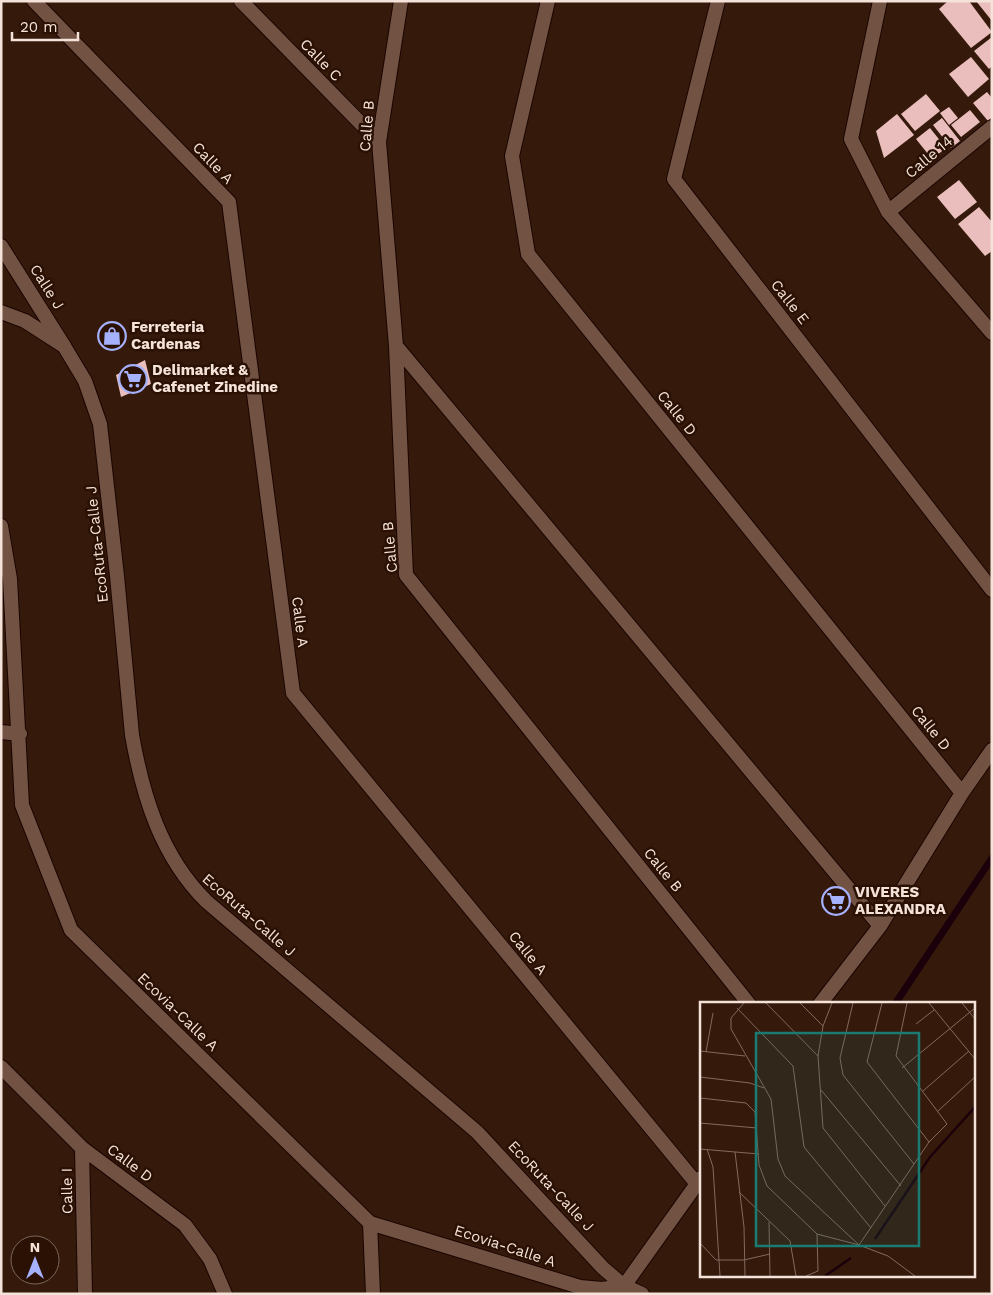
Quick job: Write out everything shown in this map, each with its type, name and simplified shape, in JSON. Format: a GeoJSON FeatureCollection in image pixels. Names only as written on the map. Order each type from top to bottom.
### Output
{"type":"FeatureCollection","features":[{"type":"Feature","properties":{"kind":"street","name":"Calle A"},"geometry":{"type":"LineString","coordinates":[[34,1],[229,202],[293,693],[699,1181]]}},
{"type":"Feature","properties":{"kind":"street","name":"Calle C"},"geometry":{"type":"LineString","coordinates":[[241,1],[379,142]]}},
{"type":"Feature","properties":{"kind":"street","name":"Calle B"},"geometry":{"type":"LineString","coordinates":[[401,1],[379,142],[396,346],[406,576],[747,1002]]}},
{"type":"Feature","properties":{"kind":"street","name":"Calle D"},"geometry":{"type":"LineString","coordinates":[[548,1],[512,156],[528,254],[962,793]]}},
{"type":"Feature","properties":{"kind":"street","name":"Calle E"},"geometry":{"type":"LineString","coordinates":[[718,1],[674,179],[992,590]]}},
{"type":"Feature","properties":{"kind":"street"},"geometry":{"type":"LineString","coordinates":[[880,1],[851,140],[888,212],[992,333]]}},
{"type":"Feature","properties":{"kind":"street","name":"Calle 14"},"geometry":{"type":"LineString","coordinates":[[888,212],[992,127]]}},
{"type":"Feature","properties":{"kind":"street","name":"Calle J"},"geometry":{"type":"LineString","coordinates":[[1,246],[64,346]]}},
{"type":"Feature","properties":{"kind":"street","name":"EcoRuta-Calle J"},"geometry":{"type":"LineString","coordinates":[[1,312],[25,321],[64,346],[85,381],[100,424],[118,576],[132,735],[143,791],[168,852],[190,885],[206,901],[477,1132],[604,1268],[624,1286],[642,1294]]}},
{"type":"Feature","properties":{"kind":"street"},"geometry":{"type":"LineString","coordinates":[[396,346],[880,926]]}},
{"type":"Feature","properties":{"kind":"street","name":"Ecovia-Calle A"},"geometry":{"type":"LineString","coordinates":[[1,526],[20,734],[22,804],[71,930],[370,1222],[580,1287],[602,1289],[624,1286]]}},
{"type":"Feature","properties":{"kind":"street"},"geometry":{"type":"LineString","coordinates":[[1,732],[20,734]]}},
{"type":"Feature","properties":{"kind":"street"},"geometry":{"type":"LineString","coordinates":[[822,1002],[880,926],[962,793],[992,750]]}},
{"type":"Feature","properties":{"kind":"street","name":"Calle D"},"geometry":{"type":"LineString","coordinates":[[1,1067],[82,1148],[185,1225],[210,1259],[225,1294]]}},
{"type":"Feature","properties":{"kind":"street","name":"Calle I"},"geometry":{"type":"LineString","coordinates":[[82,1148],[85,1294]]}},
{"type":"Feature","properties":{"kind":"street"},"geometry":{"type":"LineString","coordinates":[[624,1286],[699,1181]]}},
{"type":"Feature","properties":{"kind":"street"},"geometry":{"type":"LineString","coordinates":[[370,1222],[373,1294]]}},
{"type":"Feature","properties":{"kind":"building"},"geometry":{"type":"Polygon","coordinates":[[[948,1],[969,1],[992,32],[971,48],[939,9],[948,1]]]}},
{"type":"Feature","properties":{"kind":"building"},"geometry":{"type":"Polygon","coordinates":[[[976,1],[992,1],[992,21],[976,1]]]}},
{"type":"Feature","properties":{"kind":"building"},"geometry":{"type":"Polygon","coordinates":[[[992,37],[992,66],[989,69],[974,51],[992,37]]]}},
{"type":"Feature","properties":{"kind":"building"},"geometry":{"type":"Polygon","coordinates":[[[971,57],[989,79],[968,97],[949,74],[971,57]]]}},
{"type":"Feature","properties":{"kind":"building"},"geometry":{"type":"Polygon","coordinates":[[[987,92],[992,98],[992,117],[988,121],[973,103],[987,92]]]}},
{"type":"Feature","properties":{"kind":"building"},"geometry":{"type":"Polygon","coordinates":[[[926,94],[940,111],[915,131],[901,114],[926,94]]]}},
{"type":"Feature","properties":{"kind":"building"},"geometry":{"type":"Polygon","coordinates":[[[949,107],[958,118],[949,125],[940,113],[949,107]]]}},
{"type":"Feature","properties":{"kind":"building"},"geometry":{"type":"Polygon","coordinates":[[[970,110],[980,122],[961,137],[951,125],[970,110]]]}},
{"type":"Feature","properties":{"kind":"building"},"geometry":{"type":"Polygon","coordinates":[[[897,114],[914,135],[884,158],[876,131],[897,114]]]}},
{"type":"Feature","properties":{"kind":"building"},"geometry":{"type":"Polygon","coordinates":[[[942,118],[960,141],[951,148],[933,125],[942,118]]]}},
{"type":"Feature","properties":{"kind":"building"},"geometry":{"type":"Polygon","coordinates":[[[930,128],[946,148],[932,159],[916,139],[930,128]]]}},
{"type":"Feature","properties":{"kind":"building"},"geometry":{"type":"Polygon","coordinates":[[[959,180],[977,202],[955,219],[937,197],[959,180]]]}},
{"type":"Feature","properties":{"kind":"building"},"geometry":{"type":"Polygon","coordinates":[[[979,207],[992,222],[992,251],[985,256],[958,224],[979,207]]]}},
{"type":"Feature","properties":{"kind":"building","name":"Ferreteria Cardenas"},"geometry":{"type":"Polygon","coordinates":[[[118,323],[125,341],[106,348],[99,331],[118,323]]]}},
{"type":"Feature","properties":{"kind":"building","name":"Delimarket & Cafenet Zinedine"},"geometry":{"type":"Polygon","coordinates":[[[145,360],[151,384],[121,397],[116,375],[145,360]]]}},
{"type":"Feature","properties":{"kind":"waterway"},"geometry":{"type":"LineString","coordinates":[[896,1002],[992,858]]}},
{"type":"Feature","properties":{"kind":"place","name":"Ferreteria Cardenas"},"geometry":{"type":"Point","coordinates":[112,336]}},
{"type":"Feature","properties":{"kind":"place","name":"Delimarket & Cafenet Zinedine"},"geometry":{"type":"Point","coordinates":[133,379]}},
{"type":"Feature","properties":{"kind":"place","name":"VIVERES ALEXANDRA"},"geometry":{"type":"Point","coordinates":[836,901]}}]}
